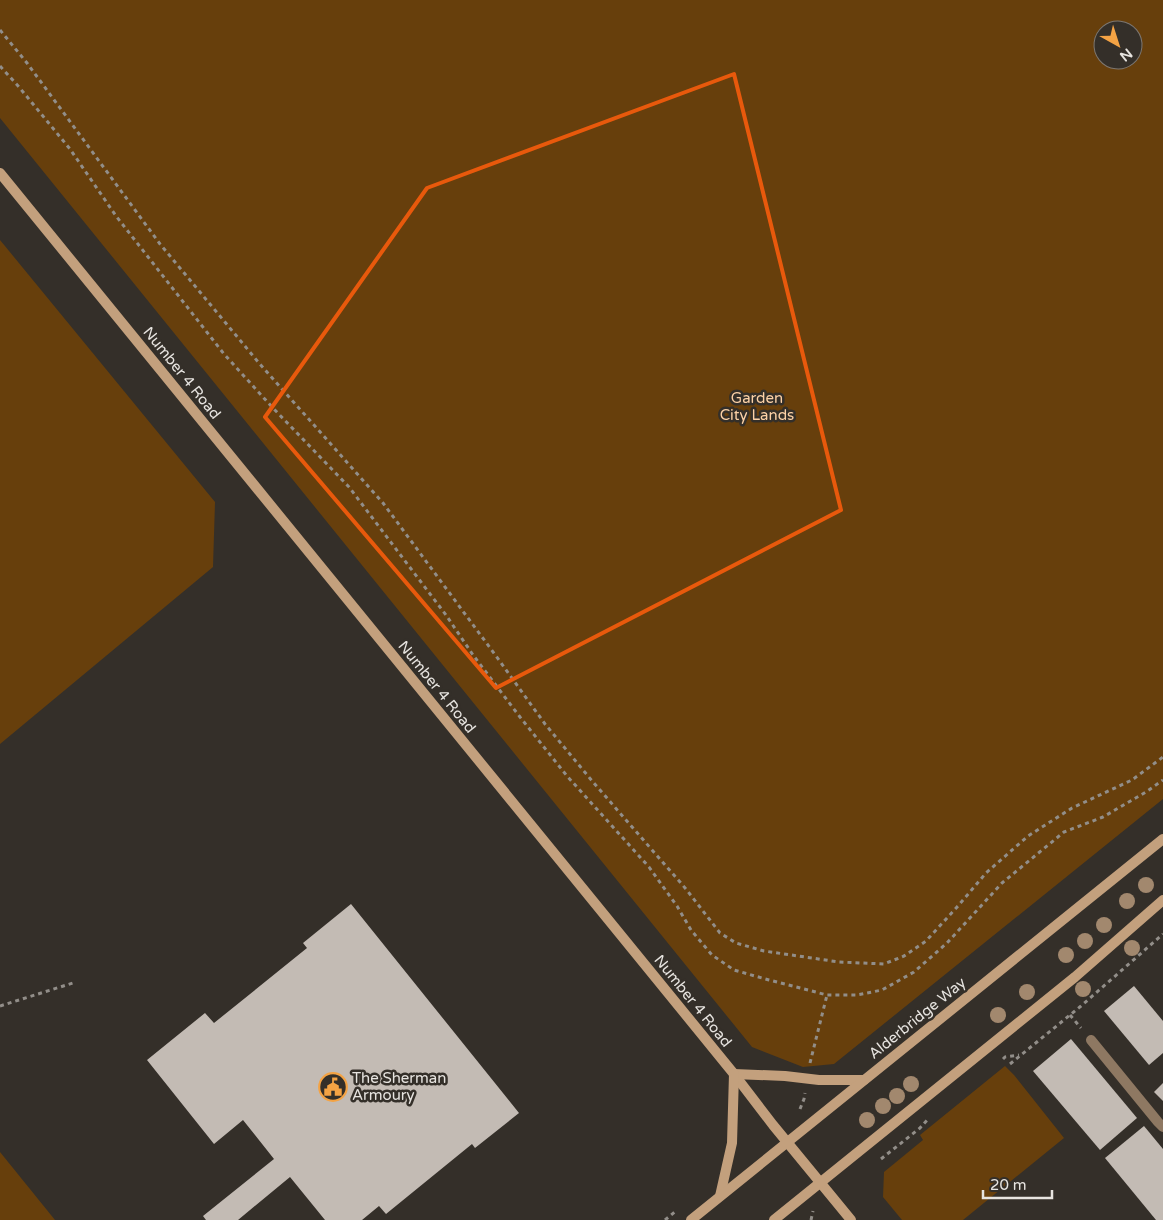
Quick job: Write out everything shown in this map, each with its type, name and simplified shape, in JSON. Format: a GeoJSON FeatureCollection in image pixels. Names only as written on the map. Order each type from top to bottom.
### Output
{"type":"FeatureCollection","features":[{"type":"Feature","properties":{"kind":"main road","name":"Number 4 Road"},"geometry":{"type":"LineString","coordinates":[[0,173],[734,1074],[850,1220]]}},
{"type":"Feature","properties":{"kind":"main road","name":"Alderbridge Way"},"geometry":{"type":"LineString","coordinates":[[690,1220],[1163,839]]}},
{"type":"Feature","properties":{"kind":"main road"},"geometry":{"type":"LineString","coordinates":[[774,1220],[1075,977],[1163,900]]}},
{"type":"Feature","properties":{"kind":"main road"},"geometry":{"type":"LineString","coordinates":[[720,1196],[732,1143],[734,1074],[785,1076],[819,1080],[864,1080]]}},
{"type":"Feature","properties":{"kind":"lane"},"geometry":{"type":"LineString","coordinates":[[1091,1040],[1163,1126]]}},
{"type":"Feature","properties":{"kind":"path"},"geometry":{"type":"LineString","coordinates":[[0,30],[33,70],[160,244],[254,356],[383,503],[545,724],[686,889],[720,933],[736,943],[764,951],[839,962],[884,964],[904,956],[926,940],[986,872],[1028,836],[1072,808],[1132,780],[1163,757]]}},
{"type":"Feature","properties":{"kind":"path"},"geometry":{"type":"LineString","coordinates":[[0,66],[70,149],[116,216],[224,354],[348,487],[446,615],[473,655],[567,776],[649,867],[677,906],[691,930],[712,955],[734,970],[827,995],[857,994],[882,990],[914,972],[947,943],[1002,883],[1064,832],[1103,817],[1163,780]]}},
{"type":"Feature","properties":{"kind":"path"},"geometry":{"type":"LineString","coordinates":[[1010,1064],[1081,1006],[1163,934]]}},
{"type":"Feature","properties":{"kind":"path"},"geometry":{"type":"LineString","coordinates":[[0,1006],[76,982]]}},
{"type":"Feature","properties":{"kind":"path"},"geometry":{"type":"LineString","coordinates":[[998,1063],[1006,1057],[1021,1055]]}},
{"type":"Feature","properties":{"kind":"path"},"geometry":{"type":"LineString","coordinates":[[882,1159],[920,1128],[930,1117]]}},
{"type":"Feature","properties":{"kind":"highlighted area"},"geometry":{"type":"Polygon","coordinates":[[[734,74],[841,510],[496,688],[265,417],[427,188],[734,74]]]}},
{"type":"Feature","properties":{"kind":"green space","name":"Garden City Lands"},"geometry":{"type":"Polygon","coordinates":[[[0,0],[1163,0],[1163,799],[834,1064],[803,1067],[752,1047],[0,118],[0,0]]]}},
{"type":"Feature","properties":{"kind":"green space"},"geometry":{"type":"Polygon","coordinates":[[[0,240],[215,502],[213,567],[0,744],[0,240]]]}},
{"type":"Feature","properties":{"kind":"green space"},"geometry":{"type":"Polygon","coordinates":[[[1005,1066],[1064,1138],[963,1220],[902,1220],[883,1197],[884,1172],[923,1140],[920,1135],[1005,1066]]]}},
{"type":"Feature","properties":{"kind":"green space"},"geometry":{"type":"Polygon","coordinates":[[[0,1152],[55,1220],[0,1220],[0,1152]]]}},
{"type":"Feature","properties":{"kind":"building","name":"The Sherman Armoury"},"geometry":{"type":"Polygon","coordinates":[[[351,904],[519,1113],[475,1148],[472,1144],[386,1214],[379,1206],[362,1220],[325,1220],[290,1177],[238,1220],[206,1220],[203,1216],[274,1159],[243,1120],[214,1144],[147,1060],[205,1013],[214,1023],[307,948],[303,943],[351,904]]]}},
{"type":"Feature","properties":{"kind":"building"},"geometry":{"type":"Polygon","coordinates":[[[1134,986],[1163,1021],[1163,1053],[1149,1065],[1104,1011],[1134,986]]]}},
{"type":"Feature","properties":{"kind":"building"},"geometry":{"type":"Polygon","coordinates":[[[1071,1039],[1137,1118],[1100,1150],[1033,1071],[1071,1039]]]}},
{"type":"Feature","properties":{"kind":"building"},"geometry":{"type":"Polygon","coordinates":[[[1163,1083],[1163,1101],[1154,1092],[1163,1083]]]}},
{"type":"Feature","properties":{"kind":"building"},"geometry":{"type":"Polygon","coordinates":[[[1144,1126],[1163,1149],[1163,1220],[1156,1220],[1105,1158],[1144,1126]]]}},
{"type":"Feature","properties":{"kind":"place","name":"The Sherman Armoury"},"geometry":{"type":"Point","coordinates":[333,1087]}}]}
